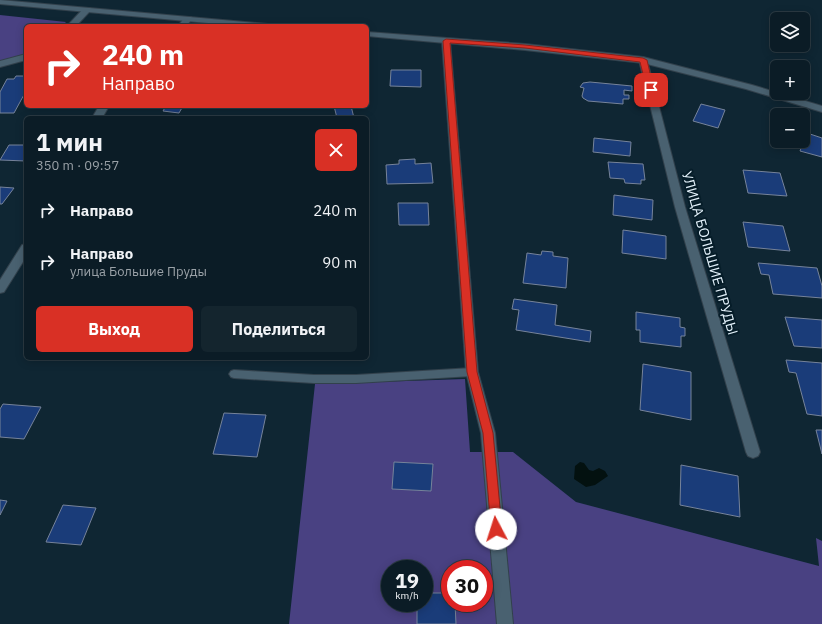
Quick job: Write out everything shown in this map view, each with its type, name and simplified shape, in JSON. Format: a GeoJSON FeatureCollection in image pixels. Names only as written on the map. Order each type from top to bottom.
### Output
{"type":"FeatureCollection","features":[{"type":"Feature","properties":{"kind":"street"},"geometry":{"type":"LineString","coordinates":[[0,2],[87,10],[185,23],[213,24]]}},
{"type":"Feature","properties":{"kind":"street"},"geometry":{"type":"LineString","coordinates":[[73,24],[87,10]]}},
{"type":"Feature","properties":{"kind":"street"},"geometry":{"type":"LineString","coordinates":[[369,34],[525,46],[643,60],[728,81],[822,109]]}},
{"type":"Feature","properties":{"kind":"street"},"geometry":{"type":"LineString","coordinates":[[446,41],[472,372],[488,433],[505,624]]}},
{"type":"Feature","properties":{"kind":"street"},"geometry":{"type":"LineString","coordinates":[[0,64],[24,58]]}},
{"type":"Feature","properties":{"kind":"street","name":"УЛИЦА БОЛЬШИЕ ПРУДЫ"},"geometry":{"type":"LineString","coordinates":[[643,60],[680,207],[753,452]]}},
{"type":"Feature","properties":{"kind":"street"},"geometry":{"type":"LineString","coordinates":[[0,289],[24,251]]}},
{"type":"Feature","properties":{"kind":"lane"},"geometry":{"type":"LineString","coordinates":[[234,374],[328,379],[472,372]]}},
{"type":"Feature","properties":{"kind":"shaded area"},"geometry":{"type":"Polygon","coordinates":[[[0,15],[66,22],[64,24],[24,24],[24,55],[0,62],[0,15]]]}},
{"type":"Feature","properties":{"kind":"shaded area"},"geometry":{"type":"Polygon","coordinates":[[[465,379],[470,452],[513,452],[576,502],[819,566],[816,538],[822,541],[822,624],[289,624],[315,384],[465,379]]]}},
{"type":"Feature","properties":{"kind":"shaded area"},"geometry":{"type":"Polygon","coordinates":[[[580,462],[584,463],[589,470],[593,471],[599,468],[605,471],[608,476],[595,485],[586,487],[574,479],[575,466],[580,462]]]}},
{"type":"Feature","properties":{"kind":"building"},"geometry":{"type":"Polygon","coordinates":[[[391,70],[421,70],[421,87],[390,86],[391,70]]]}},
{"type":"Feature","properties":{"kind":"building"},"geometry":{"type":"Polygon","coordinates":[[[16,76],[24,76],[24,95],[14,113],[0,113],[0,92],[7,79],[14,79],[16,76]]]}},
{"type":"Feature","properties":{"kind":"building"},"geometry":{"type":"Polygon","coordinates":[[[590,82],[632,86],[632,91],[624,90],[624,95],[629,95],[629,99],[623,99],[623,104],[588,101],[582,96],[584,88],[580,87],[583,83],[590,82]]]}},
{"type":"Feature","properties":{"kind":"building"},"geometry":{"type":"Polygon","coordinates":[[[701,104],[725,110],[718,128],[693,121],[701,104]]]}},
{"type":"Feature","properties":{"kind":"building"},"geometry":{"type":"Polygon","coordinates":[[[165,108],[182,108],[179,113],[163,111],[165,108]]]}},
{"type":"Feature","properties":{"kind":"building"},"geometry":{"type":"Polygon","coordinates":[[[334,108],[352,108],[354,116],[336,116],[334,108]]]}},
{"type":"Feature","properties":{"kind":"building"},"geometry":{"type":"Polygon","coordinates":[[[810,134],[822,138],[822,157],[800,151],[801,148],[810,148],[810,134]]]}},
{"type":"Feature","properties":{"kind":"building"},"geometry":{"type":"Polygon","coordinates":[[[594,138],[631,142],[630,156],[593,152],[594,138]]]}},
{"type":"Feature","properties":{"kind":"building"},"geometry":{"type":"Polygon","coordinates":[[[9,145],[24,145],[24,161],[0,160],[9,145]]]}},
{"type":"Feature","properties":{"kind":"building"},"geometry":{"type":"Polygon","coordinates":[[[415,159],[415,164],[431,163],[433,183],[387,184],[386,165],[399,164],[399,160],[415,159]]]}},
{"type":"Feature","properties":{"kind":"building"},"geometry":{"type":"Polygon","coordinates":[[[608,162],[643,164],[645,180],[641,180],[641,184],[625,183],[624,179],[610,178],[608,162]]]}},
{"type":"Feature","properties":{"kind":"building"},"geometry":{"type":"Polygon","coordinates":[[[743,170],[780,173],[787,196],[748,193],[743,170]]]}},
{"type":"Feature","properties":{"kind":"building"},"geometry":{"type":"Polygon","coordinates":[[[0,187],[14,188],[2,204],[0,204],[0,187]]]}},
{"type":"Feature","properties":{"kind":"building"},"geometry":{"type":"Polygon","coordinates":[[[614,195],[653,200],[652,220],[613,215],[614,195]]]}},
{"type":"Feature","properties":{"kind":"building"},"geometry":{"type":"Polygon","coordinates":[[[398,203],[428,203],[429,225],[399,225],[398,203]]]}},
{"type":"Feature","properties":{"kind":"building"},"geometry":{"type":"Polygon","coordinates":[[[743,222],[783,226],[790,251],[748,247],[743,222]]]}},
{"type":"Feature","properties":{"kind":"building"},"geometry":{"type":"Polygon","coordinates":[[[623,230],[666,236],[666,259],[622,253],[623,230]]]}},
{"type":"Feature","properties":{"kind":"building"},"geometry":{"type":"Polygon","coordinates":[[[542,251],[553,252],[553,256],[568,258],[566,288],[523,283],[527,253],[541,255],[542,251]]]}},
{"type":"Feature","properties":{"kind":"building"},"geometry":{"type":"Polygon","coordinates":[[[758,263],[817,268],[822,286],[822,298],[773,294],[769,275],[761,274],[758,263]]]}},
{"type":"Feature","properties":{"kind":"building"},"geometry":{"type":"Polygon","coordinates":[[[514,299],[557,305],[555,325],[591,331],[590,342],[516,330],[519,310],[512,309],[514,299]]]}},
{"type":"Feature","properties":{"kind":"building"},"geometry":{"type":"Polygon","coordinates":[[[636,312],[680,318],[680,327],[685,328],[685,336],[681,336],[681,347],[640,342],[640,330],[636,330],[636,312]]]}},
{"type":"Feature","properties":{"kind":"building"},"geometry":{"type":"Polygon","coordinates":[[[785,317],[822,320],[822,348],[794,346],[785,317]]]}},
{"type":"Feature","properties":{"kind":"building"},"geometry":{"type":"Polygon","coordinates":[[[786,360],[822,363],[822,416],[807,414],[796,373],[789,372],[786,360]]]}},
{"type":"Feature","properties":{"kind":"building"},"geometry":{"type":"Polygon","coordinates":[[[643,364],[691,372],[691,420],[640,410],[643,364]]]}},
{"type":"Feature","properties":{"kind":"building"},"geometry":{"type":"Polygon","coordinates":[[[3,404],[41,407],[24,439],[0,437],[0,409],[3,404]]]}},
{"type":"Feature","properties":{"kind":"building"},"geometry":{"type":"Polygon","coordinates":[[[224,413],[266,415],[257,457],[213,454],[224,413]]]}},
{"type":"Feature","properties":{"kind":"building"},"geometry":{"type":"Polygon","coordinates":[[[816,430],[822,430],[822,454],[816,430]]]}},
{"type":"Feature","properties":{"kind":"building"},"geometry":{"type":"Polygon","coordinates":[[[394,462],[433,464],[431,491],[392,489],[394,462]]]}},
{"type":"Feature","properties":{"kind":"building"},"geometry":{"type":"Polygon","coordinates":[[[681,465],[738,476],[740,517],[680,505],[681,465]]]}},
{"type":"Feature","properties":{"kind":"building"},"geometry":{"type":"Polygon","coordinates":[[[0,500],[7,501],[0,515],[0,500]]]}},
{"type":"Feature","properties":{"kind":"building"},"geometry":{"type":"Polygon","coordinates":[[[63,505],[96,508],[81,545],[46,542],[63,505]]]}},
{"type":"Feature","properties":{"kind":"building"},"geometry":{"type":"Polygon","coordinates":[[[433,593],[441,593],[441,612],[455,612],[456,624],[417,624],[417,612],[433,612],[433,593]]]}},
{"type":"Feature","properties":{"kind":"route"},"geometry":{"type":"LineString","coordinates":[[496,529],[488,433],[472,372],[446,41],[525,46],[643,60],[651,90]]}}]}
